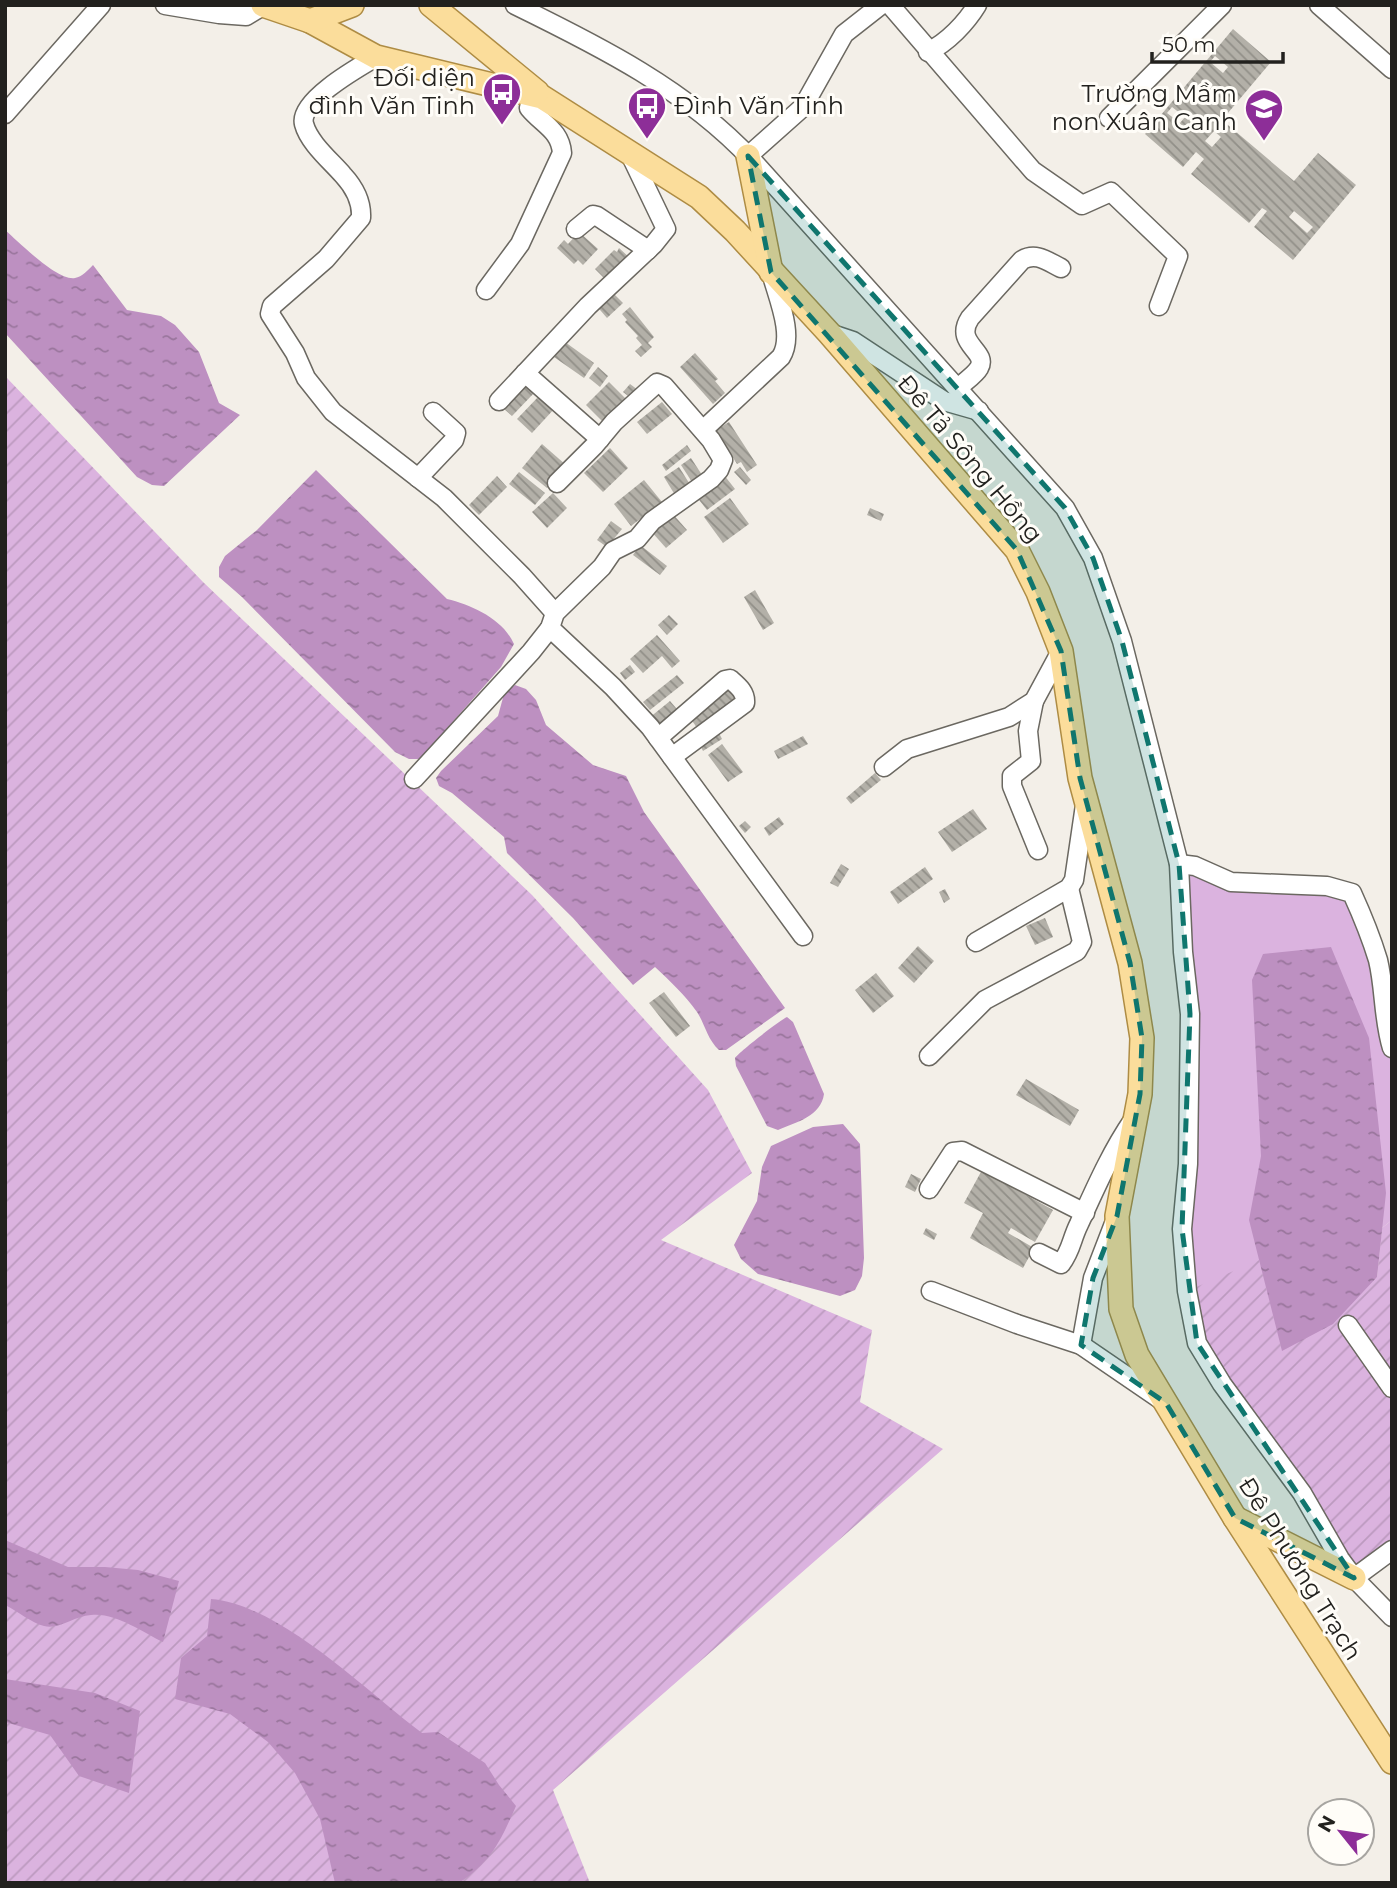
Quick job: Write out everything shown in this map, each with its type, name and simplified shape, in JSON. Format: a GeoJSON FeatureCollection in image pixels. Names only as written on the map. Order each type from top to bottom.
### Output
{"type":"FeatureCollection","features":[{"type":"Feature","properties":{"kind":"main road","name":"Đê Tả Sông Hồng"},"geometry":{"type":"LineString","coordinates":[[263,5],[310,21],[376,57],[542,97],[699,197],[829,333],[1017,550],[1038,592],[1061,651],[1080,778],[1130,963],[1142,1038],[1140,1094],[1117,1216],[1121,1309],[1137,1355],[1166,1403]]}},
{"type":"Feature","properties":{"kind":"main road"},"geometry":{"type":"LineString","coordinates":[[310,21],[352,5]]}},
{"type":"Feature","properties":{"kind":"main road"},"geometry":{"type":"LineString","coordinates":[[431,5],[542,97]]}},
{"type":"Feature","properties":{"kind":"main road"},"geometry":{"type":"LineString","coordinates":[[748,156],[771,272]]}},
{"type":"Feature","properties":{"kind":"main road","name":"Đê Phương Trạch"},"geometry":{"type":"LineString","coordinates":[[1166,1403],[1235,1518],[1392,1762]]}},
{"type":"Feature","properties":{"kind":"main road"},"geometry":{"type":"LineString","coordinates":[[1235,1518],[1354,1578]]}},
{"type":"Feature","properties":{"kind":"street"},"geometry":{"type":"LineString","coordinates":[[5,114],[101,5]]}},
{"type":"Feature","properties":{"kind":"street"},"geometry":{"type":"LineString","coordinates":[[165,5],[219,15],[246,16],[263,5]]}},
{"type":"Feature","properties":{"kind":"street"},"geometry":{"type":"LineString","coordinates":[[515,5],[596,45],[704,114],[748,156],[1065,508],[1093,558],[1122,640],[1179,864],[1189,1014],[1188,1164],[1182,1229],[1187,1291],[1197,1343],[1223,1384],[1303,1493],[1340,1559],[1354,1578],[1392,1617]]}},
{"type":"Feature","properties":{"kind":"street"},"geometry":{"type":"LineString","coordinates":[[748,156],[803,107],[844,34],[881,5]]}},
{"type":"Feature","properties":{"kind":"street"},"geometry":{"type":"LineString","coordinates":[[890,5],[1033,170],[1082,205],[1111,192],[1178,256],[1159,306]]}},
{"type":"Feature","properties":{"kind":"street"},"geometry":{"type":"LineString","coordinates":[[928,52],[950,37],[970,17],[977,5]]}},
{"type":"Feature","properties":{"kind":"street"},"geometry":{"type":"LineString","coordinates":[[1109,118],[1222,5]]}},
{"type":"Feature","properties":{"kind":"street"},"geometry":{"type":"LineString","coordinates":[[1319,5],[1392,69]]}},
{"type":"Feature","properties":{"kind":"street"},"geometry":{"type":"LineString","coordinates":[[376,57],[338,80],[316,99],[303,122],[316,144],[349,181],[360,198],[361,218],[326,259],[275,304],[270,314],[295,353],[306,378],[333,412],[444,498],[479,532],[552,621],[658,738],[803,936]]}},
{"type":"Feature","properties":{"kind":"street"},"geometry":{"type":"LineString","coordinates":[[486,290],[520,244],[562,153],[561,141],[529,108],[531,102],[542,97]]}},
{"type":"Feature","properties":{"kind":"street"},"geometry":{"type":"LineString","coordinates":[[499,401],[588,306],[648,250],[666,229],[629,152]]}},
{"type":"Feature","properties":{"kind":"street"},"geometry":{"type":"LineString","coordinates":[[576,229],[593,215],[597,216],[648,250]]}},
{"type":"Feature","properties":{"kind":"street"},"geometry":{"type":"LineString","coordinates":[[958,388],[979,368],[980,363],[964,334],[970,318],[1022,260],[1029,256],[1036,256],[1060,268]]}},
{"type":"Feature","properties":{"kind":"street"},"geometry":{"type":"LineString","coordinates":[[703,430],[786,350],[786,331],[771,272]]}},
{"type":"Feature","properties":{"kind":"street"},"geometry":{"type":"LineString","coordinates":[[829,333],[853,341],[944,401],[979,411]]}},
{"type":"Feature","properties":{"kind":"street"},"geometry":{"type":"LineString","coordinates":[[525,373],[600,439]]}},
{"type":"Feature","properties":{"kind":"street"},"geometry":{"type":"LineString","coordinates":[[414,779],[531,653],[552,621],[602,567],[613,551],[637,539],[652,521],[719,470],[723,460],[719,450],[703,430],[664,386],[657,383],[614,422],[557,484]]}},
{"type":"Feature","properties":{"kind":"street"},"geometry":{"type":"LineString","coordinates":[[418,478],[454,440],[456,433],[433,412]]}},
{"type":"Feature","properties":{"kind":"street"},"geometry":{"type":"LineString","coordinates":[[1038,850],[1012,786],[1012,776],[1031,761],[1028,731],[1034,701],[1061,651]]}},
{"type":"Feature","properties":{"kind":"street"},"geometry":{"type":"LineString","coordinates":[[658,738],[725,680],[730,679],[739,686],[746,696],[745,703],[672,757]]}},
{"type":"Feature","properties":{"kind":"street"},"geometry":{"type":"LineString","coordinates":[[884,767],[906,749],[1009,717],[1034,701]]}},
{"type":"Feature","properties":{"kind":"street"},"geometry":{"type":"LineString","coordinates":[[976,942],[1069,888],[1074,880],[1086,799]]}},
{"type":"Feature","properties":{"kind":"street"},"geometry":{"type":"LineString","coordinates":[[1179,864],[1195,866],[1231,883],[1327,886],[1352,893],[1366,923],[1378,962],[1386,1027],[1392,1048]]}},
{"type":"Feature","properties":{"kind":"street"},"geometry":{"type":"LineString","coordinates":[[929,1056],[985,1000],[1077,951],[1082,942],[1069,888]]}},
{"type":"Feature","properties":{"kind":"street"},"geometry":{"type":"LineString","coordinates":[[1039,1253],[1061,1264],[1070,1251],[1077,1228],[1119,1141],[1135,1118]]}},
{"type":"Feature","properties":{"kind":"street"},"geometry":{"type":"LineString","coordinates":[[929,1189],[953,1152],[962,1151],[1085,1213]]}},
{"type":"Feature","properties":{"kind":"street"},"geometry":{"type":"LineString","coordinates":[[1081,1345],[1093,1278],[1117,1216]]}},
{"type":"Feature","properties":{"kind":"street"},"geometry":{"type":"LineString","coordinates":[[931,1291],[1081,1345],[1166,1403]]}},
{"type":"Feature","properties":{"kind":"street"},"geometry":{"type":"LineString","coordinates":[[1348,1325],[1392,1388]]}},
{"type":"Feature","properties":{"kind":"street"},"geometry":{"type":"LineString","coordinates":[[1354,1578],[1392,1549]]}},
{"type":"Feature","properties":{"kind":"highlighted area"},"geometry":{"type":"Polygon","coordinates":[[[748,156],[1065,508],[1093,558],[1122,641],[1179,864],[1190,1014],[1182,1229],[1197,1343],[1354,1578],[1235,1518],[1166,1403],[1081,1345],[1093,1278],[1117,1216],[1140,1094],[1142,1038],[1130,963],[1080,778],[1061,651],[1017,550],[771,272],[748,156]]]}},
{"type":"Feature","properties":{"kind":"shaded area"},"geometry":{"type":"Polygon","coordinates":[[[5,376],[203,582],[532,895],[708,1090],[752,1173],[661,1240],[872,1330],[860,1402],[943,1449],[553,1790],[590,1883],[5,1883],[5,376]]]}},
{"type":"Feature","properties":{"kind":"shaded area"},"geometry":{"type":"Polygon","coordinates":[[[1179,864],[1231,882],[1352,893],[1392,1048],[1392,1220],[1382,1228],[1377,1277],[1282,1351],[1187,1291],[1188,1164],[1179,864]]]}},
{"type":"Feature","properties":{"kind":"shaded area"},"geometry":{"type":"Polygon","coordinates":[[[1392,1220],[1392,1550],[1354,1578],[1197,1343],[1187,1291],[1259,1260],[1282,1350],[1377,1277],[1382,1228],[1392,1220]]]}},
{"type":"Feature","properties":{"kind":"water"},"geometry":{"type":"Polygon","coordinates":[[[5,230],[59,274],[75,278],[93,265],[127,310],[161,316],[175,325],[199,352],[219,403],[240,415],[164,486],[152,485],[137,477],[5,333],[5,230]]]}},
{"type":"Feature","properties":{"kind":"water"},"geometry":{"type":"Polygon","coordinates":[[[316,470],[447,599],[466,605],[495,620],[514,644],[501,667],[420,759],[409,759],[395,752],[219,577],[219,567],[225,556],[257,530],[316,470]]]}},
{"type":"Feature","properties":{"kind":"water"},"geometry":{"type":"Polygon","coordinates":[[[515,685],[526,689],[536,700],[546,725],[593,765],[626,776],[644,812],[785,1008],[726,1050],[719,1050],[715,1046],[692,1006],[655,967],[633,985],[573,918],[507,853],[504,837],[452,793],[439,786],[436,778],[441,771],[498,716],[504,694],[515,685]]]}},
{"type":"Feature","properties":{"kind":"water"},"geometry":{"type":"Polygon","coordinates":[[[1331,947],[1369,1038],[1386,1193],[1377,1277],[1333,1324],[1282,1351],[1249,1220],[1261,1156],[1252,980],[1263,954],[1331,947]]]}},
{"type":"Feature","properties":{"kind":"water"},"geometry":{"type":"Polygon","coordinates":[[[787,1017],[793,1022],[824,1094],[822,1102],[813,1113],[778,1130],[767,1126],[736,1066],[735,1058],[787,1017]]]}},
{"type":"Feature","properties":{"kind":"water"},"geometry":{"type":"Polygon","coordinates":[[[843,1124],[860,1144],[864,1258],[862,1276],[855,1290],[840,1296],[758,1274],[741,1259],[734,1245],[757,1201],[762,1167],[771,1146],[813,1127],[843,1124]]]}},
{"type":"Feature","properties":{"kind":"water"},"geometry":{"type":"Polygon","coordinates":[[[5,1540],[68,1567],[138,1570],[179,1581],[163,1642],[109,1617],[85,1616],[50,1627],[34,1622],[5,1605],[5,1540]]]}},
{"type":"Feature","properties":{"kind":"water"},"geometry":{"type":"Polygon","coordinates":[[[211,1599],[238,1605],[294,1633],[322,1652],[422,1733],[438,1732],[485,1763],[516,1806],[488,1858],[459,1883],[335,1883],[320,1819],[295,1773],[268,1742],[230,1714],[175,1699],[181,1658],[207,1636],[211,1599]]]}},
{"type":"Feature","properties":{"kind":"water"},"geometry":{"type":"Polygon","coordinates":[[[5,1679],[95,1693],[140,1711],[129,1793],[79,1776],[50,1735],[5,1722],[5,1679]]]}},
{"type":"Feature","properties":{"kind":"building"},"geometry":{"type":"Polygon","coordinates":[[[1233,29],[1271,62],[1222,120],[1294,181],[1318,153],[1356,185],[1293,260],[1254,227],[1267,211],[1262,208],[1249,223],[1191,174],[1204,159],[1196,152],[1183,167],[1145,134],[1233,29]],[[1215,56],[1210,62],[1223,73],[1228,67],[1215,56]],[[1172,107],[1167,113],[1180,123],[1185,117],[1172,107]],[[1214,131],[1205,141],[1212,147],[1221,137],[1214,131]],[[1294,211],[1289,217],[1307,233],[1313,227],[1294,211]]]}},
{"type":"Feature","properties":{"kind":"building"},"geometry":{"type":"Polygon","coordinates":[[[579,232],[598,249],[583,265],[578,260],[574,264],[557,248],[564,240],[568,244],[579,232]]]}},
{"type":"Feature","properties":{"kind":"building"},"geometry":{"type":"Polygon","coordinates":[[[619,248],[631,259],[612,279],[607,275],[604,278],[595,269],[619,248]]]}},
{"type":"Feature","properties":{"kind":"building"},"geometry":{"type":"Polygon","coordinates":[[[612,292],[623,303],[607,318],[594,303],[612,292]]]}},
{"type":"Feature","properties":{"kind":"building"},"geometry":{"type":"Polygon","coordinates":[[[630,307],[654,337],[648,343],[652,347],[641,357],[635,351],[642,345],[622,314],[630,307]]]}},
{"type":"Feature","properties":{"kind":"building"},"geometry":{"type":"Polygon","coordinates":[[[565,342],[594,363],[584,378],[554,357],[565,342]]]}},
{"type":"Feature","properties":{"kind":"building"},"geometry":{"type":"Polygon","coordinates":[[[695,353],[718,379],[715,381],[725,393],[713,404],[680,367],[695,353]]]}},
{"type":"Feature","properties":{"kind":"building"},"geometry":{"type":"Polygon","coordinates":[[[598,367],[608,376],[600,387],[589,378],[598,367]]]}},
{"type":"Feature","properties":{"kind":"building"},"geometry":{"type":"Polygon","coordinates":[[[609,382],[626,399],[603,422],[586,405],[609,382]]]}},
{"type":"Feature","properties":{"kind":"building"},"geometry":{"type":"Polygon","coordinates":[[[527,384],[535,392],[512,416],[503,408],[527,384]]]}},
{"type":"Feature","properties":{"kind":"building"},"geometry":{"type":"Polygon","coordinates":[[[630,384],[638,390],[632,399],[623,392],[630,384]]]}},
{"type":"Feature","properties":{"kind":"building"},"geometry":{"type":"Polygon","coordinates":[[[540,395],[555,408],[532,433],[517,419],[540,395]]]}},
{"type":"Feature","properties":{"kind":"building"},"geometry":{"type":"Polygon","coordinates":[[[662,402],[672,414],[647,434],[637,422],[662,402]]]}},
{"type":"Feature","properties":{"kind":"building"},"geometry":{"type":"Polygon","coordinates":[[[729,422],[757,465],[747,472],[741,462],[737,464],[716,430],[729,422]]]}},
{"type":"Feature","properties":{"kind":"building"},"geometry":{"type":"Polygon","coordinates":[[[542,444],[566,465],[547,488],[522,468],[542,444]]]}},
{"type":"Feature","properties":{"kind":"building"},"geometry":{"type":"Polygon","coordinates":[[[687,445],[691,451],[666,471],[662,465],[687,445]]]}},
{"type":"Feature","properties":{"kind":"building"},"geometry":{"type":"Polygon","coordinates":[[[610,448],[628,468],[603,492],[584,473],[610,448]]]}},
{"type":"Feature","properties":{"kind":"building"},"geometry":{"type":"Polygon","coordinates":[[[691,458],[702,475],[692,482],[681,465],[691,458]]]}},
{"type":"Feature","properties":{"kind":"building"},"geometry":{"type":"Polygon","coordinates":[[[679,467],[691,486],[675,495],[664,477],[679,467]]]}},
{"type":"Feature","properties":{"kind":"building"},"geometry":{"type":"Polygon","coordinates":[[[740,467],[751,480],[746,485],[734,472],[740,467]]]}},
{"type":"Feature","properties":{"kind":"building"},"geometry":{"type":"Polygon","coordinates":[[[519,472],[545,493],[535,505],[509,484],[519,472]]]}},
{"type":"Feature","properties":{"kind":"building"},"geometry":{"type":"Polygon","coordinates":[[[724,475],[735,489],[707,510],[696,496],[724,475]]]}},
{"type":"Feature","properties":{"kind":"building"},"geometry":{"type":"Polygon","coordinates":[[[497,476],[507,487],[479,515],[469,505],[497,476]]]}},
{"type":"Feature","properties":{"kind":"building"},"geometry":{"type":"Polygon","coordinates":[[[644,480],[662,502],[631,526],[614,504],[644,480]]]}},
{"type":"Feature","properties":{"kind":"building"},"geometry":{"type":"Polygon","coordinates":[[[553,493],[567,508],[547,528],[532,512],[553,493]]]}},
{"type":"Feature","properties":{"kind":"building"},"geometry":{"type":"Polygon","coordinates":[[[730,498],[749,524],[723,543],[704,517],[730,498]]]}},
{"type":"Feature","properties":{"kind":"building"},"geometry":{"type":"Polygon","coordinates":[[[870,508],[884,514],[881,521],[867,515],[870,508]]]}},
{"type":"Feature","properties":{"kind":"building"},"geometry":{"type":"Polygon","coordinates":[[[671,512],[687,530],[666,548],[650,530],[671,512]]]}},
{"type":"Feature","properties":{"kind":"building"},"geometry":{"type":"Polygon","coordinates":[[[611,521],[622,529],[607,547],[597,540],[611,521]]]}},
{"type":"Feature","properties":{"kind":"building"},"geometry":{"type":"Polygon","coordinates":[[[640,545],[667,566],[660,575],[633,555],[640,545]]]}},
{"type":"Feature","properties":{"kind":"building"},"geometry":{"type":"Polygon","coordinates":[[[755,590],[774,623],[763,630],[744,597],[755,590]]]}},
{"type":"Feature","properties":{"kind":"building"},"geometry":{"type":"Polygon","coordinates":[[[669,615],[678,624],[667,635],[658,625],[669,615]]]}},
{"type":"Feature","properties":{"kind":"building"},"geometry":{"type":"Polygon","coordinates":[[[657,635],[680,661],[672,668],[662,656],[643,673],[630,659],[657,635]]]}},
{"type":"Feature","properties":{"kind":"building"},"geometry":{"type":"Polygon","coordinates":[[[630,665],[635,672],[625,680],[620,673],[630,665]]]}},
{"type":"Feature","properties":{"kind":"building"},"geometry":{"type":"Polygon","coordinates":[[[677,675],[684,683],[650,710],[643,702],[677,675]]]}},
{"type":"Feature","properties":{"kind":"building"},"geometry":{"type":"Polygon","coordinates":[[[728,686],[740,703],[700,732],[688,715],[728,686]]]}},
{"type":"Feature","properties":{"kind":"building"},"geometry":{"type":"Polygon","coordinates":[[[670,701],[682,715],[661,733],[649,718],[670,701]]]}},
{"type":"Feature","properties":{"kind":"building"},"geometry":{"type":"Polygon","coordinates":[[[718,731],[722,739],[703,751],[699,743],[718,731]]]}},
{"type":"Feature","properties":{"kind":"building"},"geometry":{"type":"Polygon","coordinates":[[[803,736],[808,744],[778,759],[774,751],[803,736]]]}},
{"type":"Feature","properties":{"kind":"building"},"geometry":{"type":"Polygon","coordinates":[[[722,744],[743,772],[728,782],[708,755],[722,744]]]}},
{"type":"Feature","properties":{"kind":"building"},"geometry":{"type":"Polygon","coordinates":[[[875,773],[881,780],[851,804],[846,798],[875,773]]]}},
{"type":"Feature","properties":{"kind":"building"},"geometry":{"type":"Polygon","coordinates":[[[973,809],[987,829],[952,852],[938,832],[973,809]]]}},
{"type":"Feature","properties":{"kind":"building"},"geometry":{"type":"Polygon","coordinates":[[[779,817],[784,824],[769,836],[764,828],[779,817]]]}},
{"type":"Feature","properties":{"kind":"building"},"geometry":{"type":"Polygon","coordinates":[[[745,821],[751,827],[745,833],[739,826],[745,821]]]}},
{"type":"Feature","properties":{"kind":"building"},"geometry":{"type":"Polygon","coordinates":[[[841,864],[849,869],[838,887],[830,883],[841,864]]]}},
{"type":"Feature","properties":{"kind":"building"},"geometry":{"type":"Polygon","coordinates":[[[925,867],[933,879],[898,904],[890,892],[925,867]]]}},
{"type":"Feature","properties":{"kind":"building"},"geometry":{"type":"Polygon","coordinates":[[[945,889],[950,899],[944,903],[939,892],[945,889]]]}},
{"type":"Feature","properties":{"kind":"building"},"geometry":{"type":"Polygon","coordinates":[[[1045,918],[1053,937],[1035,945],[1026,926],[1045,918]]]}},
{"type":"Feature","properties":{"kind":"building"},"geometry":{"type":"Polygon","coordinates":[[[918,946],[934,961],[914,983],[898,968],[918,946]]]}},
{"type":"Feature","properties":{"kind":"building"},"geometry":{"type":"Polygon","coordinates":[[[876,973],[894,996],[873,1013],[855,990],[876,973]]]}},
{"type":"Feature","properties":{"kind":"building"},"geometry":{"type":"Polygon","coordinates":[[[664,992],[690,1026],[676,1037],[649,1003],[664,992]]]}},
{"type":"Feature","properties":{"kind":"building"},"geometry":{"type":"Polygon","coordinates":[[[1026,1079],[1079,1110],[1070,1126],[1016,1095],[1026,1079]]]}},
{"type":"Feature","properties":{"kind":"building"},"geometry":{"type":"Polygon","coordinates":[[[982,1170],[1053,1210],[1035,1242],[1011,1228],[1008,1233],[1034,1248],[1023,1268],[970,1238],[983,1213],[964,1203],[982,1170]]]}},
{"type":"Feature","properties":{"kind":"building"},"geometry":{"type":"Polygon","coordinates":[[[911,1174],[921,1179],[915,1192],[905,1187],[911,1174]]]}},
{"type":"Feature","properties":{"kind":"building"},"geometry":{"type":"Polygon","coordinates":[[[926,1228],[937,1234],[934,1240],[923,1234],[926,1228]]]}},
{"type":"Feature","properties":{"kind":"place","name":"Đối diện đình Văn Tinh"},"geometry":{"type":"Point","coordinates":[502,126]}},
{"type":"Feature","properties":{"kind":"place","name":"Đình Văn Tinh"},"geometry":{"type":"Point","coordinates":[647,140]}},
{"type":"Feature","properties":{"kind":"place","name":"Trường Mầm non Xuân Canh"},"geometry":{"type":"Point","coordinates":[1264,142]}}]}
